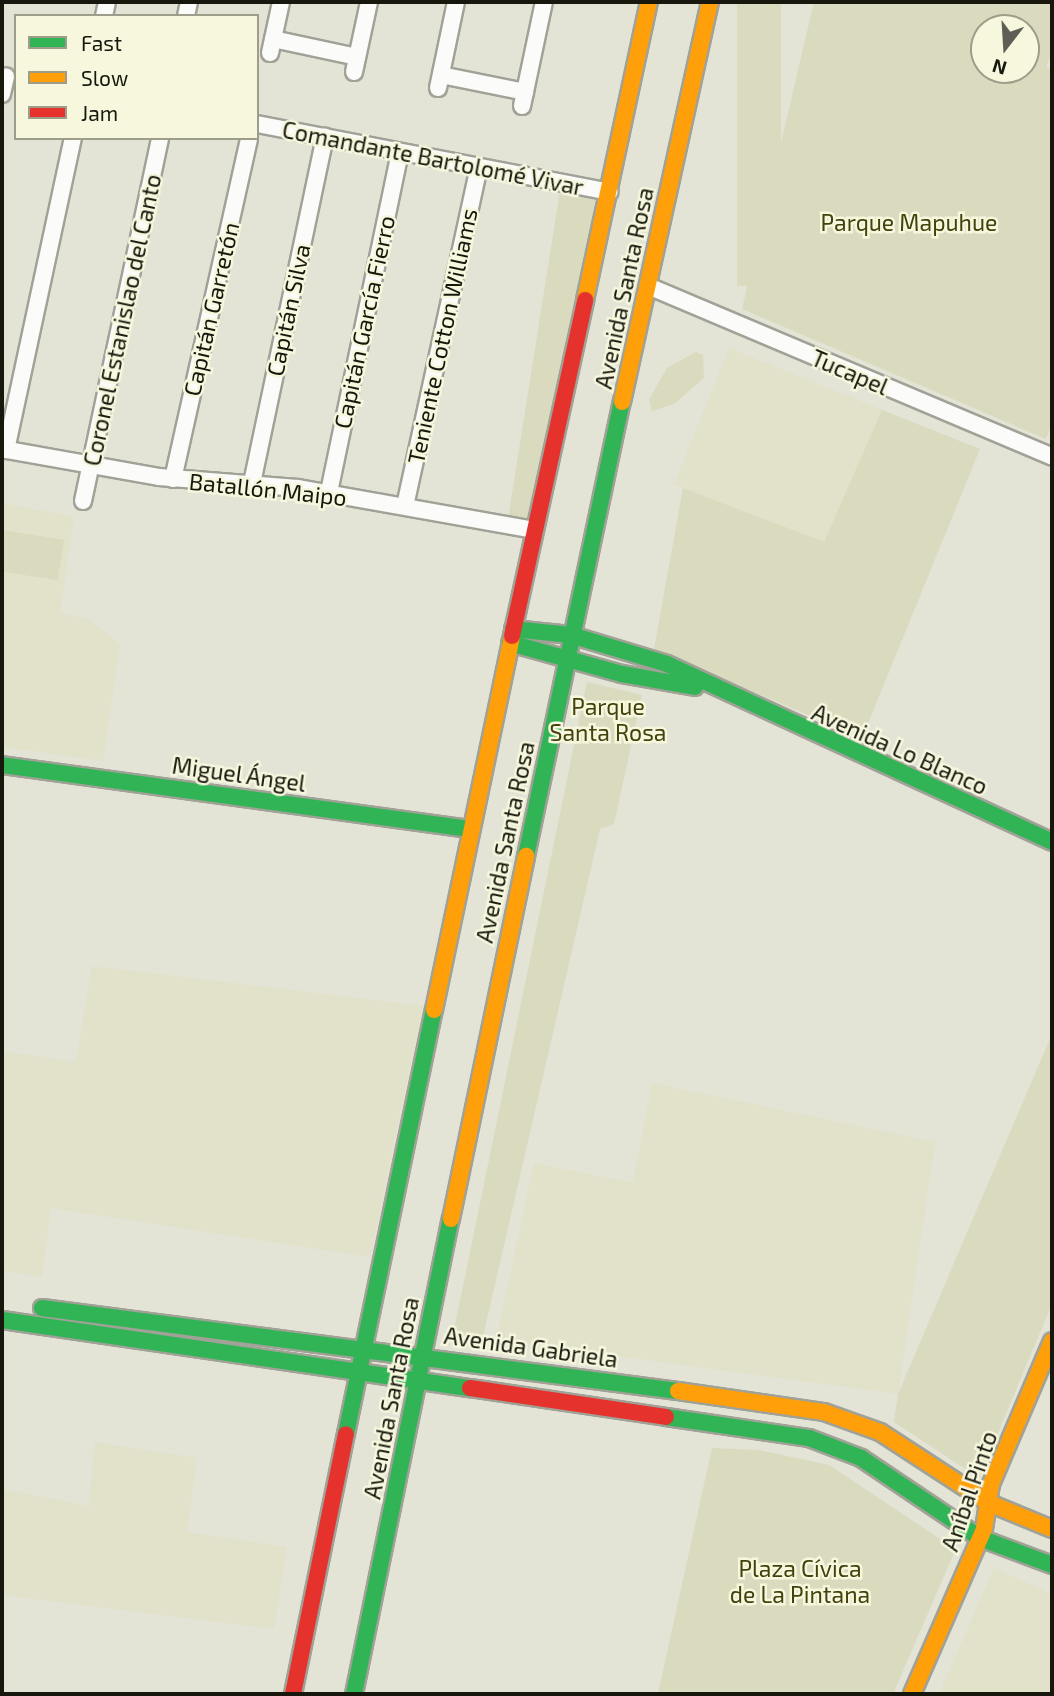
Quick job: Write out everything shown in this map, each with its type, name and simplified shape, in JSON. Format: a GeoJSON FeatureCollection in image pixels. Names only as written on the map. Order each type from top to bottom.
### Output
{"type":"FeatureCollection","features":[{"type":"Feature","properties":{"kind":"main road","name":"Avenida Santa Rosa"},"geometry":{"type":"LineString","coordinates":[[293,1694],[362,1347],[534,530],[649,2]]}},
{"type":"Feature","properties":{"kind":"main road","name":"Avenida Santa Rosa"},"geometry":{"type":"LineString","coordinates":[[354,1694],[566,658],[710,2]]}},
{"type":"Feature","properties":{"kind":"main road","name":"Avenida Lo Blanco"},"geometry":{"type":"LineString","coordinates":[[512,636],[572,635],[640,654],[1052,842]]}},
{"type":"Feature","properties":{"kind":"main road","name":"Avenida Lo Blanco"},"geometry":{"type":"LineString","coordinates":[[512,636],[566,658],[729,696]]}},
{"type":"Feature","properties":{"kind":"main road"},"geometry":{"type":"LineString","coordinates":[[635,676],[640,654]]}},
{"type":"Feature","properties":{"kind":"main road","name":"Miguel Ángel"},"geometry":{"type":"LineString","coordinates":[[2,765],[471,829]]}},
{"type":"Feature","properties":{"kind":"main road","name":"Avenida Gabriela"},"geometry":{"type":"LineString","coordinates":[[2,1303],[422,1355],[844,1417],[892,1438],[989,1503],[1052,1529]]}},
{"type":"Feature","properties":{"kind":"main road"},"geometry":{"type":"LineString","coordinates":[[2,1320],[417,1384],[821,1441],[861,1458],[980,1538],[1023,1556],[1052,1564]]}},
{"type":"Feature","properties":{"kind":"main road","name":"Aníbal Pinto"},"geometry":{"type":"LineString","coordinates":[[912,1694],[980,1538],[995,1475],[1052,1341]]}},
{"type":"Feature","properties":{"kind":"main road"},"geometry":{"type":"LineString","coordinates":[[1023,1556],[1052,1574]]}},
{"type":"Feature","properties":{"kind":"street"},"geometry":{"type":"LineString","coordinates":[[281,2],[271,46],[356,64],[369,2]]}},
{"type":"Feature","properties":{"kind":"street"},"geometry":{"type":"LineString","coordinates":[[456,2],[440,82],[523,99],[544,2]]}},
{"type":"Feature","properties":{"kind":"street"},"geometry":{"type":"LineString","coordinates":[[2,94],[8,76]]}},
{"type":"Feature","properties":{"kind":"street","name":"Comandante Bartolomé Vivar"},"geometry":{"type":"LineString","coordinates":[[259,124],[609,192]]}},
{"type":"Feature","properties":{"kind":"street","name":"Capitán Silva"},"geometry":{"type":"LineString","coordinates":[[252,483],[325,137]]}},
{"type":"Feature","properties":{"kind":"street"},"geometry":{"type":"LineString","coordinates":[[4,450],[73,140]]}},
{"type":"Feature","properties":{"kind":"street","name":"Coronel Estanislao del Canto"},"geometry":{"type":"LineString","coordinates":[[83,501],[160,140]]}},
{"type":"Feature","properties":{"kind":"street","name":"Capitán Garretón"},"geometry":{"type":"LineString","coordinates":[[173,479],[248,140]]}},
{"type":"Feature","properties":{"kind":"street","name":"Capitán García Fierro"},"geometry":{"type":"LineString","coordinates":[[328,492],[400,152]]}},
{"type":"Feature","properties":{"kind":"street","name":"Teniente Cotton Williams"},"geometry":{"type":"LineString","coordinates":[[405,506],[479,167]]}},
{"type":"Feature","properties":{"kind":"street","name":"Tucapel"},"geometry":{"type":"LineString","coordinates":[[648,286],[1052,457]]}},
{"type":"Feature","properties":{"kind":"street","name":"Batallón Maipo"},"geometry":{"type":"LineString","coordinates":[[4,450],[173,479],[252,483],[328,492],[534,530]]}},
{"type":"Feature","properties":{"kind":"shaded area"},"geometry":{"type":"Polygon","coordinates":[[[729,348],[882,410],[827,546],[674,484],[729,348]]]}},
{"type":"Feature","properties":{"kind":"shaded area"},"geometry":{"type":"Polygon","coordinates":[[[2,503],[74,517],[60,613],[90,620],[120,644],[103,761],[2,747],[2,503]]]}},
{"type":"Feature","properties":{"kind":"shaded area"},"geometry":{"type":"Polygon","coordinates":[[[92,966],[423,1006],[370,1257],[51,1208],[42,1277],[2,1271],[2,1051],[76,1062],[92,966]]]}},
{"type":"Feature","properties":{"kind":"shaded area"},"geometry":{"type":"Polygon","coordinates":[[[652,1083],[935,1142],[898,1394],[496,1340],[534,1163],[633,1183],[652,1083]]]}},
{"type":"Feature","properties":{"kind":"shaded area"},"geometry":{"type":"Polygon","coordinates":[[[95,1442],[197,1458],[187,1532],[287,1547],[274,1629],[2,1595],[2,1489],[89,1506],[95,1442]]]}},
{"type":"Feature","properties":{"kind":"shaded area"},"geometry":{"type":"Polygon","coordinates":[[[994,1568],[1052,1594],[1052,1694],[939,1694],[994,1568]]]}},
{"type":"Feature","properties":{"kind":"green space"},"geometry":{"type":"Polygon","coordinates":[[[737,2],[781,2],[781,286],[737,286],[737,2]]]}},
{"type":"Feature","properties":{"kind":"green space","name":"Parque Mapuhue"},"geometry":{"type":"Polygon","coordinates":[[[814,2],[1052,2],[1052,53],[1046,67],[1052,70],[1052,423],[1046,439],[742,309],[814,2]]]}},
{"type":"Feature","properties":{"kind":"green space"},"geometry":{"type":"Polygon","coordinates":[[[560,191],[596,197],[544,523],[508,517],[560,191]]]}},
{"type":"Feature","properties":{"kind":"green space"},"geometry":{"type":"Polygon","coordinates":[[[696,352],[703,355],[704,378],[674,404],[652,411],[649,400],[667,368],[696,352]]]}},
{"type":"Feature","properties":{"kind":"green space"},"geometry":{"type":"Polygon","coordinates":[[[882,410],[980,449],[862,738],[654,649],[683,488],[824,542],[882,410]]]}},
{"type":"Feature","properties":{"kind":"green space"},"geometry":{"type":"Polygon","coordinates":[[[2,530],[64,540],[58,580],[2,572],[2,530]]]}},
{"type":"Feature","properties":{"kind":"green space","name":"Parque Santa Rosa"},"geometry":{"type":"Polygon","coordinates":[[[587,682],[642,695],[614,824],[600,829],[481,1345],[452,1340],[587,682]]]}},
{"type":"Feature","properties":{"kind":"green space"},"geometry":{"type":"Polygon","coordinates":[[[1052,1034],[1052,1304],[979,1478],[894,1422],[898,1394],[1052,1034]]]}},
{"type":"Feature","properties":{"kind":"green space","name":"Plaza Cívica de La Pintana"},"geometry":{"type":"Polygon","coordinates":[[[712,1448],[759,1450],[829,1465],[949,1545],[957,1546],[893,1694],[658,1694],[712,1448]]]}},
{"type":"Feature","properties":{"kind":"traffic: fast"},"geometry":{"type":"LineString","coordinates":[[526,856],[622,402]]}},
{"type":"Feature","properties":{"kind":"traffic: fast"},"geometry":{"type":"LineString","coordinates":[[513,629],[571,635],[667,664],[1052,842]]}},
{"type":"Feature","properties":{"kind":"traffic: fast"},"geometry":{"type":"LineString","coordinates":[[510,643],[622,674],[695,687]]}},
{"type":"Feature","properties":{"kind":"traffic: fast"},"geometry":{"type":"LineString","coordinates":[[2,765],[471,829]]}},
{"type":"Feature","properties":{"kind":"traffic: fast"},"geometry":{"type":"LineString","coordinates":[[346,1434],[434,1010]]}},
{"type":"Feature","properties":{"kind":"traffic: fast"},"geometry":{"type":"LineString","coordinates":[[354,1694],[451,1219]]}},
{"type":"Feature","properties":{"kind":"traffic: fast"},"geometry":{"type":"LineString","coordinates":[[42,1308],[678,1391]]}},
{"type":"Feature","properties":{"kind":"traffic: fast"},"geometry":{"type":"LineString","coordinates":[[2,1320],[470,1388]]}},
{"type":"Feature","properties":{"kind":"traffic: fast"},"geometry":{"type":"LineString","coordinates":[[666,1417],[809,1438],[861,1458],[980,1538],[1052,1565]]}},
{"type":"Feature","properties":{"kind":"traffic: slow"},"geometry":{"type":"LineString","coordinates":[[585,300],[649,2]]}},
{"type":"Feature","properties":{"kind":"traffic: slow"},"geometry":{"type":"LineString","coordinates":[[622,402],[710,2]]}},
{"type":"Feature","properties":{"kind":"traffic: slow"},"geometry":{"type":"LineString","coordinates":[[434,1010],[512,636]]}},
{"type":"Feature","properties":{"kind":"traffic: slow"},"geometry":{"type":"LineString","coordinates":[[451,1219],[526,856]]}},
{"type":"Feature","properties":{"kind":"traffic: slow"},"geometry":{"type":"LineString","coordinates":[[912,1694],[984,1529],[991,1484],[1052,1341]]}},
{"type":"Feature","properties":{"kind":"traffic: slow"},"geometry":{"type":"LineString","coordinates":[[678,1391],[824,1412],[880,1432],[989,1503],[1052,1529]]}},
{"type":"Feature","properties":{"kind":"traffic: jam"},"geometry":{"type":"LineString","coordinates":[[512,636],[585,300]]}},
{"type":"Feature","properties":{"kind":"traffic: jam"},"geometry":{"type":"LineString","coordinates":[[470,1388],[666,1417]]}},
{"type":"Feature","properties":{"kind":"traffic: jam"},"geometry":{"type":"LineString","coordinates":[[293,1694],[346,1434]]}}]}
